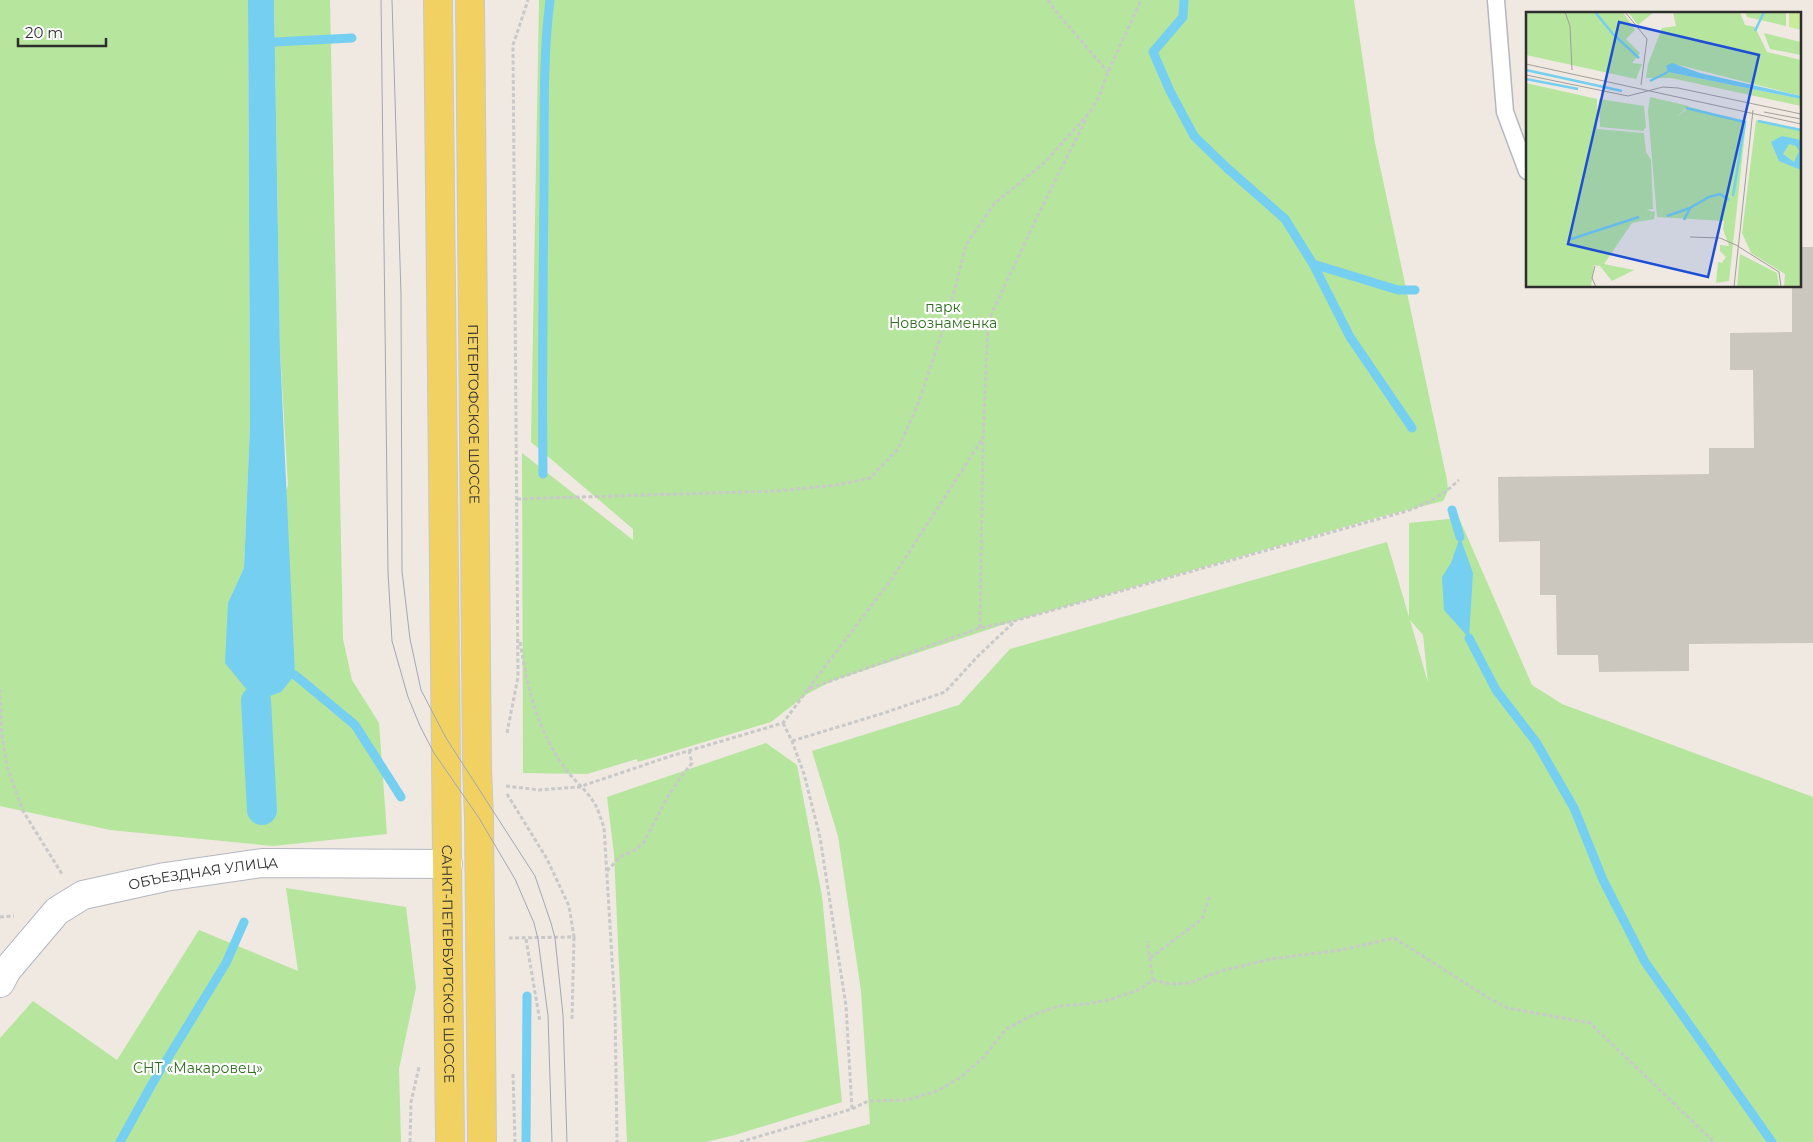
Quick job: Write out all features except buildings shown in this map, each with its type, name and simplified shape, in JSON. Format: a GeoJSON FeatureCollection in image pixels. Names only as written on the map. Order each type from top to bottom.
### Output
{"type":"FeatureCollection","features":[{"type":"Feature","properties":{"kind":"main road","name":"САНКТ-ПЕТЕРБУРГСКОЕ ШОССЕ"},"geometry":{"type":"LineString","coordinates":[[438,0],[450,1142]]}},
{"type":"Feature","properties":{"kind":"main road","name":"ПЕТЕРГОФСКОЕ ШОССЕ"},"geometry":{"type":"LineString","coordinates":[[470,0],[482,1142]]}},
{"type":"Feature","properties":{"kind":"street","name":"ОБЪЕЗДНАЯ УЛИЦА"},"geometry":{"type":"LineString","coordinates":[[0,983],[8,970],[56,912],[83,895],[165,877],[262,863],[448,864]]}},
{"type":"Feature","properties":{"kind":"lane"},"geometry":{"type":"LineString","coordinates":[[1496,0],[1505,112],[1526,168]]}},
{"type":"Feature","properties":{"kind":"path"},"geometry":{"type":"LineString","coordinates":[[506,738],[518,677],[513,45],[528,0]]}},
{"type":"Feature","properties":{"kind":"path"},"geometry":{"type":"LineString","coordinates":[[1048,0],[1108,72]]}},
{"type":"Feature","properties":{"kind":"path"},"geometry":{"type":"LineString","coordinates":[[980,628],[983,438],[988,321],[1040,211],[1098,97],[1141,0]]}},
{"type":"Feature","properties":{"kind":"path"},"geometry":{"type":"LineString","coordinates":[[517,499],[776,491],[836,485],[870,478],[898,449],[918,404],[948,315],[966,245],[994,204],[1045,162],[1090,112]]}},
{"type":"Feature","properties":{"kind":"path"},"geometry":{"type":"LineString","coordinates":[[539,790],[579,787],[688,751],[783,724],[890,580],[983,438]]}},
{"type":"Feature","properties":{"kind":"path"},"geometry":{"type":"LineString","coordinates":[[808,689],[980,628],[1014,622],[1407,511],[1445,493],[1459,480]]}},
{"type":"Feature","properties":{"kind":"path"},"geometry":{"type":"LineString","coordinates":[[792,741],[945,692],[979,655],[1014,622]]}},
{"type":"Feature","properties":{"kind":"path"},"geometry":{"type":"LineString","coordinates":[[518,631],[526,682],[546,737],[564,768],[595,805],[604,827],[615,1008],[617,1142]]}},
{"type":"Feature","properties":{"kind":"path"},"geometry":{"type":"LineString","coordinates":[[0,689],[2,735],[10,776],[23,811],[77,899]]}},
{"type":"Feature","properties":{"kind":"path"},"geometry":{"type":"LineString","coordinates":[[783,724],[792,741],[804,774],[820,837],[846,1006],[852,1108]]}},
{"type":"Feature","properties":{"kind":"path"},"geometry":{"type":"LineString","coordinates":[[607,871],[620,857],[636,849],[644,842],[667,798],[692,763],[688,751]]}},
{"type":"Feature","properties":{"kind":"path"},"geometry":{"type":"LineString","coordinates":[[502,785],[547,859],[569,906],[574,936],[572,1019]]}},
{"type":"Feature","properties":{"kind":"path"},"geometry":{"type":"LineString","coordinates":[[1150,958],[1202,919],[1210,895]]}},
{"type":"Feature","properties":{"kind":"path"},"geometry":{"type":"LineString","coordinates":[[532,939],[574,936]]}},
{"type":"Feature","properties":{"kind":"path"},"geometry":{"type":"LineString","coordinates":[[740,1142],[852,1108],[868,1101],[907,1100],[938,1091],[961,1078],[984,1057],[1006,1029],[1033,1015],[1059,1006],[1087,1004],[1112,999],[1138,990],[1153,980],[1170,984],[1189,983],[1221,971],[1271,959],[1341,950],[1394,938],[1492,1000],[1508,1008],[1590,1023],[1714,1142]]}},
{"type":"Feature","properties":{"kind":"path"},"geometry":{"type":"LineString","coordinates":[[526,939],[540,1022]]}},
{"type":"Feature","properties":{"kind":"path"},"geometry":{"type":"LineString","coordinates":[[1147,942],[1153,980]]}},
{"type":"Feature","properties":{"kind":"green space"},"geometry":{"type":"Polygon","coordinates":[[[0,0],[248,0],[250,424],[244,568],[228,603],[288,486],[280,351],[274,0],[330,0],[343,639],[352,680],[379,723],[387,834],[273,846],[110,830],[0,806],[0,0]]]}},
{"type":"Feature","properties":{"kind":"green space","name":"парк Новознаменка"},"geometry":{"type":"Polygon","coordinates":[[[539,0],[1354,0],[1375,143],[1447,480],[1448,491],[1443,501],[1376,518],[1014,621],[832,681],[807,694],[771,722],[638,762],[637,759],[587,774],[523,773],[522,453],[633,540],[633,529],[531,442],[539,0]]]}},
{"type":"Feature","properties":{"kind":"green space"},"geometry":{"type":"Polygon","coordinates":[[[1459,518],[1532,685],[1562,704],[1813,797],[1813,1142],[803,1142],[870,1124],[861,991],[838,836],[812,751],[959,705],[1010,649],[1387,542],[1409,617],[1409,523],[1459,518]],[[1410,620],[1428,683],[1423,635],[1410,620]]]}},
{"type":"Feature","properties":{"kind":"green space"},"geometry":{"type":"Polygon","coordinates":[[[766,743],[797,765],[822,896],[842,1102],[706,1142],[627,1142],[614,854],[607,797],[766,743]]]}},
{"type":"Feature","properties":{"kind":"green space","name":"СНТ «Макаровец»"},"geometry":{"type":"Polygon","coordinates":[[[286,888],[406,907],[416,988],[399,1069],[401,1142],[0,1142],[0,1038],[33,1001],[117,1060],[199,930],[298,971],[286,888]]]}},
{"type":"Feature","properties":{"kind":"water"},"geometry":{"type":"Polygon","coordinates":[[[248,0],[274,0],[280,351],[295,675],[281,692],[256,701],[225,663],[228,603],[244,568],[250,424],[248,0]]]}},
{"type":"Feature","properties":{"kind":"water"},"geometry":{"type":"Polygon","coordinates":[[[1460,537],[1473,573],[1469,638],[1444,610],[1442,577],[1451,563],[1460,537]]]}},
{"type":"Feature","properties":{"kind":"waterway"},"geometry":{"type":"LineString","coordinates":[[543,474],[544,95],[550,0]]}},
{"type":"Feature","properties":{"kind":"waterway"},"geometry":{"type":"LineString","coordinates":[[1184,0],[1183,17],[1153,52],[1170,91],[1194,136],[1285,219],[1313,264],[1398,290],[1415,290]]}},
{"type":"Feature","properties":{"kind":"waterway"},"geometry":{"type":"LineString","coordinates":[[275,42],[352,38]]}},
{"type":"Feature","properties":{"kind":"waterway"},"geometry":{"type":"LineString","coordinates":[[1313,264],[1350,337],[1412,428]]}},
{"type":"Feature","properties":{"kind":"waterway"},"geometry":{"type":"LineString","coordinates":[[1452,510],[1460,537]]}},
{"type":"Feature","properties":{"kind":"waterway"},"geometry":{"type":"LineString","coordinates":[[1469,638],[1496,690],[1536,742],[1574,808],[1603,880],[1645,962],[1772,1142]]}},
{"type":"Feature","properties":{"kind":"waterway"},"geometry":{"type":"LineString","coordinates":[[295,675],[355,725],[401,797]]}},
{"type":"Feature","properties":{"kind":"waterway"},"geometry":{"type":"LineString","coordinates":[[256,701],[262,810]]}},
{"type":"Feature","properties":{"kind":"waterway"},"geometry":{"type":"LineString","coordinates":[[120,1142],[152,1084],[226,963],[244,922]]}},
{"type":"Feature","properties":{"kind":"waterway"},"geometry":{"type":"LineString","coordinates":[[526,1142],[527,996]]}},
{"type":"Feature","properties":{"kind":"tram line"},"geometry":{"type":"LineString","coordinates":[[381,0],[388,572],[392,641],[408,697],[420,726],[434,753],[479,818],[515,879],[534,923],[538,939],[548,1016],[552,1142]]}},
{"type":"Feature","properties":{"kind":"tram line"},"geometry":{"type":"LineString","coordinates":[[392,0],[401,295],[402,571],[410,639],[421,690],[446,738],[535,876],[551,923],[555,938],[563,1015],[567,1142]]}}]}
